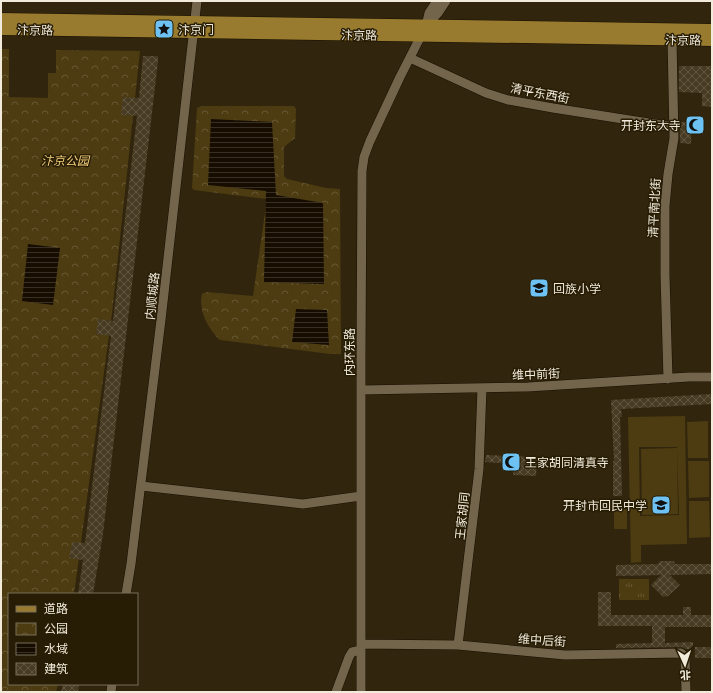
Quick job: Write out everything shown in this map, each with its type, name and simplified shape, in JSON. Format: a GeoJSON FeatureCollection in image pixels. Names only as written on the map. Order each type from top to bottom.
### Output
{"type":"FeatureCollection","features":[{"type":"Feature","properties":{"kind":"main road","name":"汴京路"},"geometry":{"type":"LineString","coordinates":[[3,24],[424,31],[712,30]]}},
{"type":"Feature","properties":{"kind":"main road","name":"汴京路"},"geometry":{"type":"LineString","coordinates":[[424,31],[672,40],[712,40]]}},
{"type":"Feature","properties":{"kind":"street","name":"内顺城路"},"geometry":{"type":"LineString","coordinates":[[126,593],[161,320],[197,1]]}},
{"type":"Feature","properties":{"kind":"street","name":"内环东路"},"geometry":{"type":"LineString","coordinates":[[424,31],[428,13],[437,1]]}},
{"type":"Feature","properties":{"kind":"street","name":"内环东路"},"geometry":{"type":"LineString","coordinates":[[361,692],[362,171],[364,157],[370,141],[410,58],[424,31],[438,14],[446,1]]}},
{"type":"Feature","properties":{"kind":"street","name":"清平南北街"},"geometry":{"type":"LineString","coordinates":[[668,379],[665,206],[668,174],[674,138],[672,40]]}},
{"type":"Feature","properties":{"kind":"street","name":"清平东西街"},"geometry":{"type":"LineString","coordinates":[[410,58],[486,93],[508,100],[674,127]]}},
{"type":"Feature","properties":{"kind":"street","name":"维中前街"},"geometry":{"type":"LineString","coordinates":[[361,390],[528,387],[712,378]]}},
{"type":"Feature","properties":{"kind":"street","name":"王家胡同"},"geometry":{"type":"LineString","coordinates":[[458,645],[479,469],[482,388]]}},
{"type":"Feature","properties":{"kind":"street"},"geometry":{"type":"LineString","coordinates":[[140,486],[303,504],[362,496]]}},
{"type":"Feature","properties":{"kind":"street","name":"维中后街"},"geometry":{"type":"LineString","coordinates":[[361,647],[458,645],[565,655],[681,653],[685,656],[686,692]]}},
{"type":"Feature","properties":{"kind":"street"},"geometry":{"type":"LineString","coordinates":[[336,692],[349,657],[352,652],[361,647]]}},
{"type":"Feature","properties":{"kind":"green space","name":"汴京公园"},"geometry":{"type":"Polygon","coordinates":[[[1,49],[9,49],[9,97],[48,98],[48,73],[56,73],[56,50],[140,51],[112,313],[74,593],[8,593],[8,685],[58,685],[56,692],[1,692],[1,49]]]}},
{"type":"Feature","properties":{"kind":"green space"},"geometry":{"type":"Polygon","coordinates":[[[201,106],[294,106],[296,109],[295,138],[284,147],[284,176],[287,179],[326,188],[340,189],[341,354],[330,354],[220,340],[208,325],[201,306],[202,294],[206,292],[253,296],[267,199],[194,190],[192,188],[197,108],[201,106]]]}},
{"type":"Feature","properties":{"kind":"green space"},"geometry":{"type":"Polygon","coordinates":[[[685,416],[687,544],[641,545],[641,562],[631,563],[628,417],[685,416]],[[639,447],[640,516],[679,515],[677,447],[639,447]]]}},
{"type":"Feature","properties":{"kind":"green space"},"geometry":{"type":"Polygon","coordinates":[[[708,421],[708,458],[688,458],[687,422],[708,421]]]}},
{"type":"Feature","properties":{"kind":"green space"},"geometry":{"type":"Polygon","coordinates":[[[677,448],[678,514],[642,515],[641,449],[677,448]]]}},
{"type":"Feature","properties":{"kind":"green space"},"geometry":{"type":"Polygon","coordinates":[[[688,461],[709,461],[709,497],[689,498],[688,461]]]}},
{"type":"Feature","properties":{"kind":"green space"},"geometry":{"type":"Polygon","coordinates":[[[689,501],[709,501],[710,537],[689,538],[689,501]]]}},
{"type":"Feature","properties":{"kind":"green space"},"geometry":{"type":"Polygon","coordinates":[[[614,504],[627,504],[627,529],[614,529],[614,504]]]}},
{"type":"Feature","properties":{"kind":"green space"},"geometry":{"type":"Polygon","coordinates":[[[619,579],[649,579],[649,600],[619,600],[619,579]]]}},
{"type":"Feature","properties":{"kind":"water"},"geometry":{"type":"Polygon","coordinates":[[[211,119],[272,122],[276,195],[323,203],[324,284],[264,282],[266,191],[208,185],[211,119]]]}},
{"type":"Feature","properties":{"kind":"water"},"geometry":{"type":"Polygon","coordinates":[[[28,244],[60,248],[53,305],[22,301],[28,244]]]}},
{"type":"Feature","properties":{"kind":"water"},"geometry":{"type":"Polygon","coordinates":[[[296,309],[327,310],[329,345],[292,342],[296,309]]]}},
{"type":"Feature","properties":{"kind":"building"},"geometry":{"type":"Polygon","coordinates":[[[143,56],[158,56],[103,534],[93,593],[78,593],[83,560],[69,558],[72,542],[85,543],[111,336],[96,334],[98,319],[113,321],[137,116],[121,115],[123,97],[139,98],[143,56]]]}},
{"type":"Feature","properties":{"kind":"building"},"geometry":{"type":"Polygon","coordinates":[[[679,66],[712,66],[712,107],[702,106],[702,93],[679,92],[679,66]]]}},
{"type":"Feature","properties":{"kind":"building"},"geometry":{"type":"Polygon","coordinates":[[[680,122],[692,122],[691,144],[680,143],[680,122]]]}},
{"type":"Feature","properties":{"kind":"building"},"geometry":{"type":"Polygon","coordinates":[[[712,394],[712,404],[621,409],[622,496],[613,496],[614,461],[611,400],[712,394]]]}},
{"type":"Feature","properties":{"kind":"building","name":"王家胡同清真寺"},"geometry":{"type":"Polygon","coordinates":[[[486,455],[537,457],[536,476],[513,475],[513,464],[485,462],[486,455]]]}},
{"type":"Feature","properties":{"kind":"building"},"geometry":{"type":"Polygon","coordinates":[[[660,561],[674,561],[675,564],[712,564],[712,574],[670,575],[680,585],[668,596],[663,597],[651,585],[661,575],[616,576],[616,565],[658,564],[660,561]]]}},
{"type":"Feature","properties":{"kind":"building"},"geometry":{"type":"Polygon","coordinates":[[[598,592],[611,592],[611,615],[683,615],[683,607],[691,607],[691,615],[712,615],[712,627],[665,627],[665,643],[693,642],[693,649],[681,647],[616,648],[616,644],[652,643],[652,626],[598,626],[598,592]]]}},
{"type":"Feature","properties":{"kind":"building"},"geometry":{"type":"Polygon","coordinates":[[[695,647],[712,647],[712,658],[695,658],[695,647]]]}},
{"type":"Feature","properties":{"kind":"building"},"geometry":{"type":"Polygon","coordinates":[[[63,685],[79,685],[78,692],[61,692],[63,685]]]}},
{"type":"Feature","properties":{"kind":"place","name":"汴京门"},"geometry":{"type":"Point","coordinates":[164,29]}},
{"type":"Feature","properties":{"kind":"place","name":"开封东大寺"},"geometry":{"type":"Point","coordinates":[695,125]}},
{"type":"Feature","properties":{"kind":"place","name":"回族小学"},"geometry":{"type":"Point","coordinates":[539,288]}},
{"type":"Feature","properties":{"kind":"place","name":"王家胡同清真寺"},"geometry":{"type":"Point","coordinates":[511,462]}},
{"type":"Feature","properties":{"kind":"place","name":"开封市回民中学"},"geometry":{"type":"Point","coordinates":[661,505]}}]}
